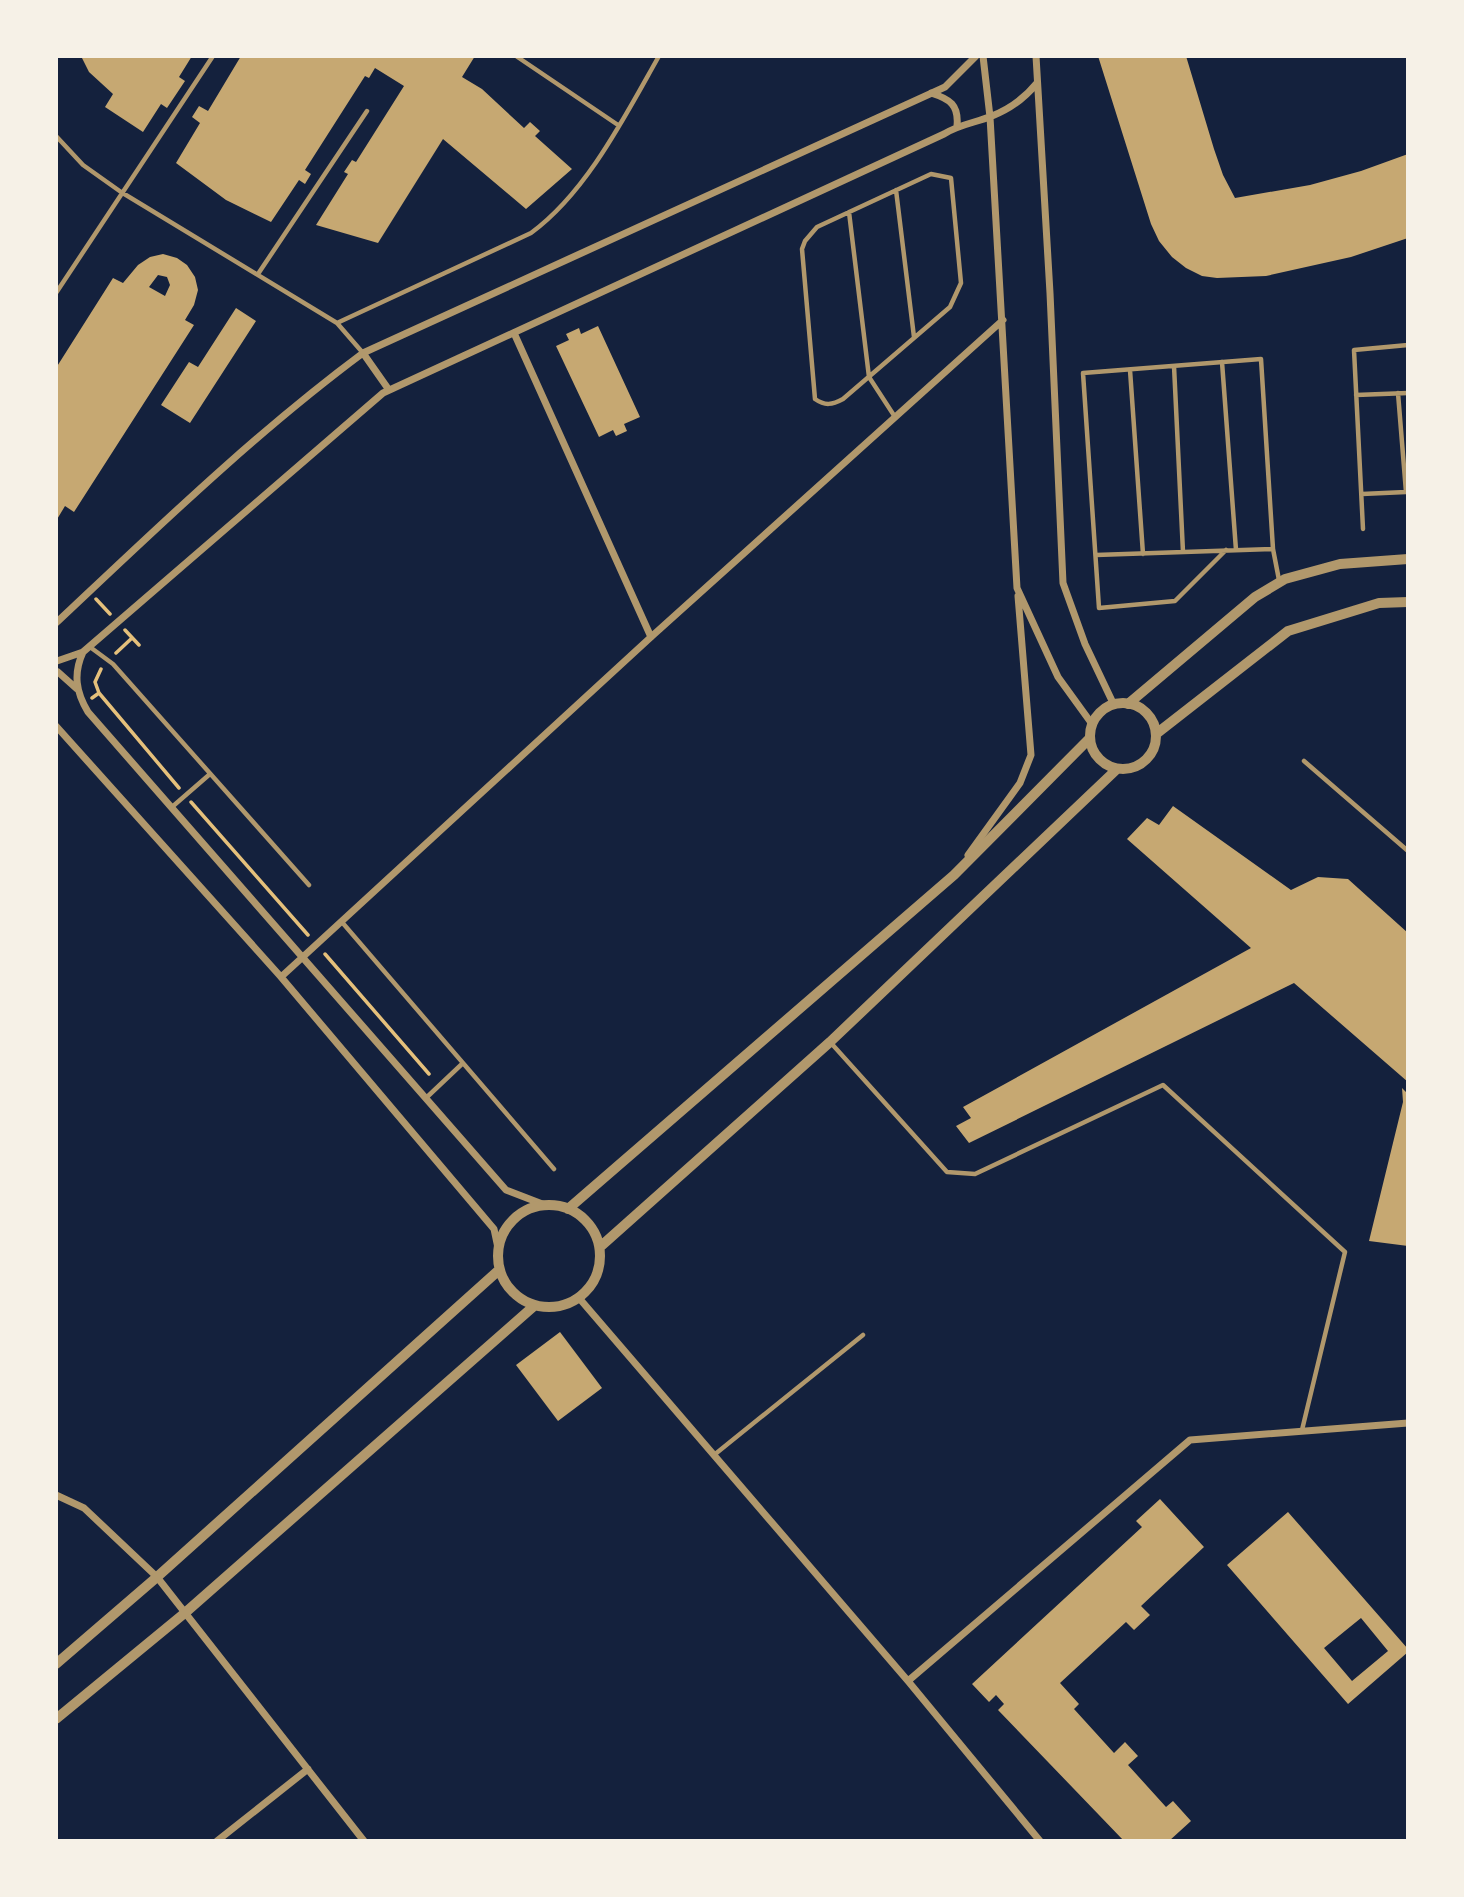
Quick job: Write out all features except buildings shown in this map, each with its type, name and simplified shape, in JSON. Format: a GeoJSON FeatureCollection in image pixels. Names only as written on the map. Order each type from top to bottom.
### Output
{"type":"FeatureCollection","features":[{"type":"Feature","properties":{"kind":"street"},"geometry":{"type":"LineString","coordinates":[[56,623],[153,531],[310,393],[363,353],[944,87],[976,56]]}},
{"type":"Feature","properties":{"kind":"street"},"geometry":{"type":"LineString","coordinates":[[954,875],[1020,783],[1031,755],[1017,588],[990,117],[983,56]]}},
{"type":"Feature","properties":{"kind":"street"},"geometry":{"type":"LineString","coordinates":[[1036,56],[1051,293],[1063,583],[1085,645],[1114,705]]}},
{"type":"Feature","properties":{"kind":"street"},"geometry":{"type":"LineString","coordinates":[[77,690],[57,676],[57,660],[86,649],[388,390],[932,140],[957,126],[990,117],[1026,97],[1037,83]]}},
{"type":"Feature","properties":{"kind":"street"},"geometry":{"type":"LineString","coordinates":[[931,93],[949,100],[955,106],[958,114],[957,126]]}},
{"type":"Feature","properties":{"kind":"street"},"geometry":{"type":"LineString","coordinates":[[281,977],[650,637],[1003,320]]}},
{"type":"Feature","properties":{"kind":"street"},"geometry":{"type":"LineString","coordinates":[[514,333],[650,637]]}},
{"type":"Feature","properties":{"kind":"street"},"geometry":{"type":"LineString","coordinates":[[363,353],[388,390]]}},
{"type":"Feature","properties":{"kind":"street"},"geometry":{"type":"LineString","coordinates":[[1128,704],[1255,597],[1279,582],[1312,570],[1340,564],[1408,559]]}},
{"type":"Feature","properties":{"kind":"street"},"geometry":{"type":"LineString","coordinates":[[1017,588],[1058,677],[1092,724]]}},
{"type":"Feature","properties":{"kind":"street"},"geometry":{"type":"LineString","coordinates":[[1156,734],[1288,631],[1379,603],[1408,602]]}},
{"type":"Feature","properties":{"kind":"street"},"geometry":{"type":"LineString","coordinates":[[56,726],[281,977],[494,1229],[499,1270],[512,1292],[534,1306],[555,1307],[579,1298],[590,1287],[599,1268],[600,1247],[589,1224],[568,1209],[545,1205],[506,1190],[88,712],[77,690],[77,670],[86,649]]}},
{"type":"Feature","properties":{"kind":"street"},"geometry":{"type":"LineString","coordinates":[[1128,704],[1139,707],[1147,714],[1156,734],[1151,753],[1145,761],[1137,766],[1117,769],[1098,758],[1092,749],[1092,724],[1104,709],[1128,704]]}},
{"type":"Feature","properties":{"kind":"street"},"geometry":{"type":"LineString","coordinates":[[568,1209],[954,875],[1090,738]]}},
{"type":"Feature","properties":{"kind":"street"},"geometry":{"type":"LineString","coordinates":[[600,1247],[830,1042],[1117,769]]}},
{"type":"Feature","properties":{"kind":"street"},"geometry":{"type":"LineString","coordinates":[[498,1248],[507,1227],[524,1211],[545,1205]]}},
{"type":"Feature","properties":{"kind":"street"},"geometry":{"type":"LineString","coordinates":[[56,1664],[157,1577],[499,1270]]}},
{"type":"Feature","properties":{"kind":"street"},"geometry":{"type":"LineString","coordinates":[[579,1298],[908,1681],[1040,1841]]}},
{"type":"Feature","properties":{"kind":"street"},"geometry":{"type":"LineString","coordinates":[[56,1719],[186,1612],[534,1306]]}},
{"type":"Feature","properties":{"kind":"street"},"geometry":{"type":"LineString","coordinates":[[908,1681],[1190,1440],[1408,1423]]}},
{"type":"Feature","properties":{"kind":"street"},"geometry":{"type":"LineString","coordinates":[[56,1494],[84,1508],[157,1577],[364,1841]]}},
{"type":"Feature","properties":{"kind":"street"},"geometry":{"type":"LineString","coordinates":[[217,1841],[308,1769]]}},
{"type":"Feature","properties":{"kind":"lane"},"geometry":{"type":"LineString","coordinates":[[56,293],[212,56]]}},
{"type":"Feature","properties":{"kind":"lane"},"geometry":{"type":"LineString","coordinates":[[516,56],[618,125]]}},
{"type":"Feature","properties":{"kind":"lane"},"geometry":{"type":"LineString","coordinates":[[337,323],[531,233],[547,221],[567,201],[618,125],[659,56]]}},
{"type":"Feature","properties":{"kind":"lane"},"geometry":{"type":"LineString","coordinates":[[258,274],[367,111]]}},
{"type":"Feature","properties":{"kind":"lane"},"geometry":{"type":"LineString","coordinates":[[56,136],[83,165],[121,192],[337,323],[363,353]]}},
{"type":"Feature","properties":{"kind":"lane"},"geometry":{"type":"LineString","coordinates":[[931,174],[951,178],[961,283],[950,307],[869,377],[833,404],[823,404],[815,398],[802,249],[817,227],[849,212],[931,174]]}},
{"type":"Feature","properties":{"kind":"lane"},"geometry":{"type":"LineString","coordinates":[[896,190],[914,338]]}},
{"type":"Feature","properties":{"kind":"lane"},"geometry":{"type":"LineString","coordinates":[[849,212],[869,377],[895,417]]}},
{"type":"Feature","properties":{"kind":"lane"},"geometry":{"type":"LineString","coordinates":[[1363,528],[1354,350],[1408,345]]}},
{"type":"Feature","properties":{"kind":"lane"},"geometry":{"type":"LineString","coordinates":[[1226,550],[1175,601],[1099,608],[1083,373],[1261,359],[1272,549],[1279,582]]}},
{"type":"Feature","properties":{"kind":"lane"},"geometry":{"type":"LineString","coordinates":[[1222,362],[1236,550]]}},
{"type":"Feature","properties":{"kind":"lane"},"geometry":{"type":"LineString","coordinates":[[1174,366],[1183,552]]}},
{"type":"Feature","properties":{"kind":"lane"},"geometry":{"type":"LineString","coordinates":[[1130,370],[1143,554]]}},
{"type":"Feature","properties":{"kind":"lane"},"geometry":{"type":"LineString","coordinates":[[1362,494],[1407,492],[1398,393]]}},
{"type":"Feature","properties":{"kind":"lane"},"geometry":{"type":"LineString","coordinates":[[1356,396],[1408,393]]}},
{"type":"Feature","properties":{"kind":"lane"},"geometry":{"type":"LineString","coordinates":[[1096,555],[1272,549]]}},
{"type":"Feature","properties":{"kind":"lane"},"geometry":{"type":"LineString","coordinates":[[86,649],[108,660],[309,885]]}},
{"type":"Feature","properties":{"kind":"lane"},"geometry":{"type":"LineString","coordinates":[[1304,761],[1408,851]]}},
{"type":"Feature","properties":{"kind":"lane"},"geometry":{"type":"LineString","coordinates":[[172,807],[210,774]]}},
{"type":"Feature","properties":{"kind":"lane"},"geometry":{"type":"LineString","coordinates":[[341,920],[554,1169]]}},
{"type":"Feature","properties":{"kind":"lane"},"geometry":{"type":"LineString","coordinates":[[830,1042],[947,1172],[975,1174],[1163,1085],[1345,1252],[1302,1430]]}},
{"type":"Feature","properties":{"kind":"lane"},"geometry":{"type":"LineString","coordinates":[[426,1098],[463,1063]]}},
{"type":"Feature","properties":{"kind":"lane"},"geometry":{"type":"LineString","coordinates":[[714,1455],[863,1335]]}},
{"type":"Feature","properties":{"kind":"path"},"geometry":{"type":"LineString","coordinates":[[132,638],[108,660],[95,682],[99,694],[429,1073]]}},
{"type":"Feature","properties":{"kind":"path"},"geometry":{"type":"LineString","coordinates":[[83,704],[99,694]]}}]}
